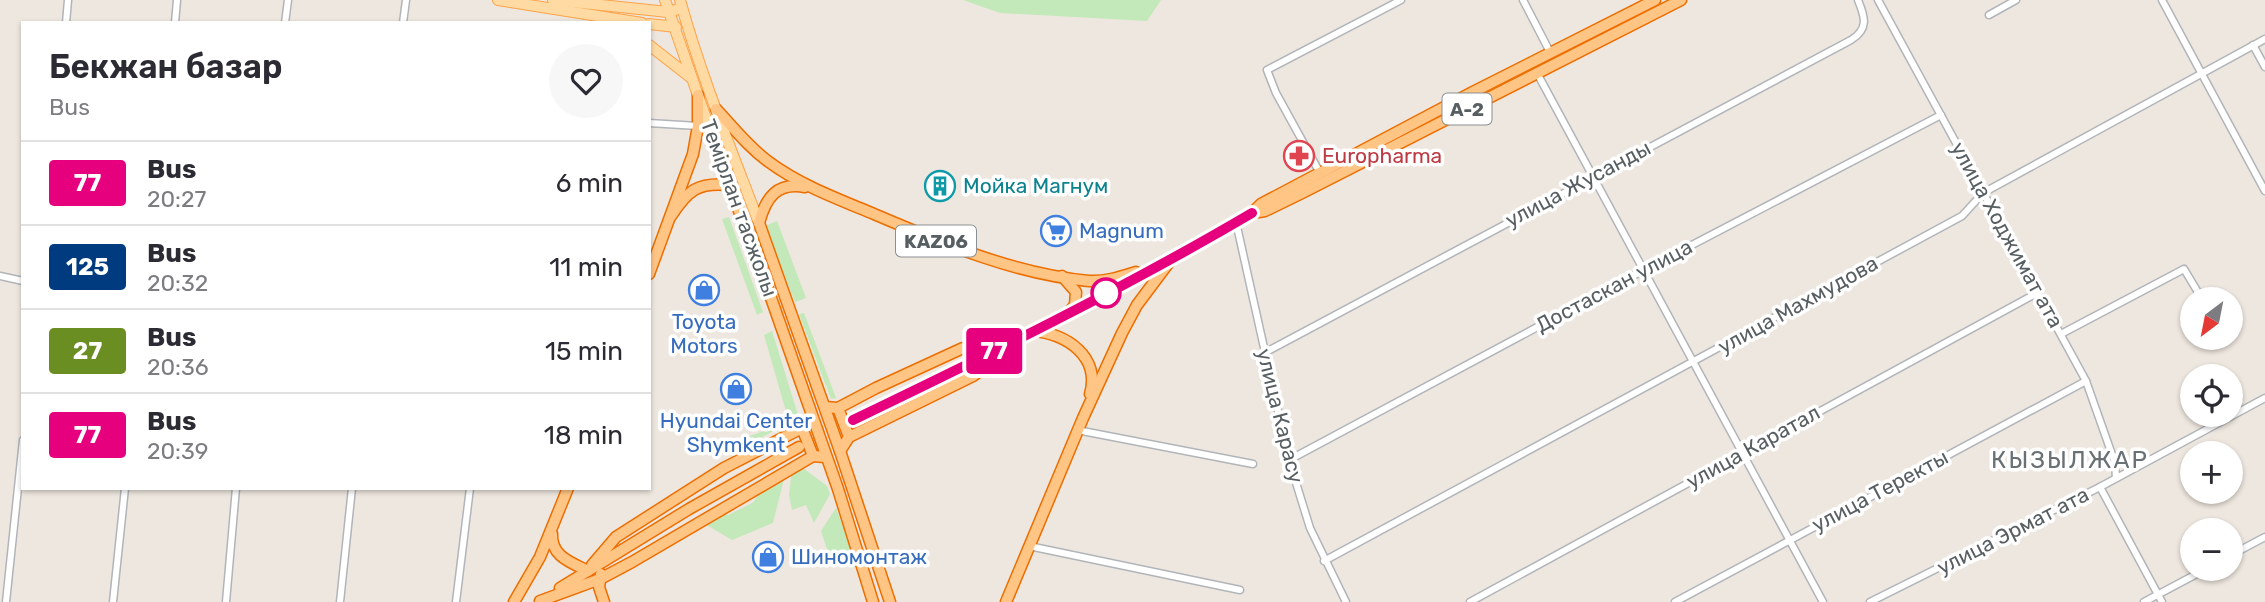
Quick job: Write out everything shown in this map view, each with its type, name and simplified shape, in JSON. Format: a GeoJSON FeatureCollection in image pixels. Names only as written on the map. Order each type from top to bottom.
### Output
{"type":"FeatureCollection","features":[{"type":"Feature","properties":{"kind":"highway","name":"A-2"},"geometry":{"type":"LineString","coordinates":[[1067,314],[1252,213],[1265,211],[1321,174],[1471,93],[1655,0]]}},
{"type":"Feature","properties":{"kind":"highway","name":"A-2"},"geometry":{"type":"LineString","coordinates":[[1282,198],[1681,0]]}},
{"type":"Feature","properties":{"kind":"highway"},"geometry":{"type":"LineString","coordinates":[[651,269],[693,154],[698,126],[698,95]]}},
{"type":"Feature","properties":{"kind":"highway"},"geometry":{"type":"LineString","coordinates":[[716,108],[752,149],[771,164],[815,189]]}},
{"type":"Feature","properties":{"kind":"highway"},"geometry":{"type":"LineString","coordinates":[[671,216],[692,190],[706,184],[729,185]]}},
{"type":"Feature","properties":{"kind":"highway","name":"Темірлан тасжолы"},"geometry":{"type":"LineString","coordinates":[[729,185],[757,258],[825,457],[870,599]]}},
{"type":"Feature","properties":{"kind":"highway","name":"KАZ06"},"geometry":{"type":"LineString","coordinates":[[759,223],[764,205],[772,195],[783,188],[792,185],[815,189],[944,244],[1025,269],[1062,276]]}},
{"type":"Feature","properties":{"kind":"highway","name":"Темірлан тасжолы"},"geometry":{"type":"LineString","coordinates":[[759,223],[825,407],[890,602]]}},
{"type":"Feature","properties":{"kind":"highway"},"geometry":{"type":"LineString","coordinates":[[1062,276],[1104,281],[1171,259]]}},
{"type":"Feature","properties":{"kind":"highway"},"geometry":{"type":"LineString","coordinates":[[1006,602],[1077,430],[1137,305],[1171,259]]}},
{"type":"Feature","properties":{"kind":"highway"},"geometry":{"type":"LineString","coordinates":[[853,420],[1067,314],[1075,305],[1076,292],[1062,276]]}},
{"type":"Feature","properties":{"kind":"highway"},"geometry":{"type":"LineString","coordinates":[[825,407],[838,408],[963,348],[1035,331],[1066,341],[1086,357],[1092,371],[1092,385],[1083,418]]}},
{"type":"Feature","properties":{"kind":"highway"},"geometry":{"type":"LineString","coordinates":[[840,451],[849,437],[973,376],[1035,331]]}},
{"type":"Feature","properties":{"kind":"highway"},"geometry":{"type":"LineString","coordinates":[[838,408],[849,437]]}},
{"type":"Feature","properties":{"kind":"highway"},"geometry":{"type":"LineString","coordinates":[[588,571],[616,537],[724,468],[802,428],[811,418]]}},
{"type":"Feature","properties":{"kind":"highway"},"geometry":{"type":"LineString","coordinates":[[802,428],[813,456]]}},
{"type":"Feature","properties":{"kind":"highway"},"geometry":{"type":"LineString","coordinates":[[539,601],[689,509],[799,447]]}},
{"type":"Feature","properties":{"kind":"highway"},"geometry":{"type":"LineString","coordinates":[[539,601],[600,579],[813,456],[825,457]]}},
{"type":"Feature","properties":{"kind":"highway"},"geometry":{"type":"LineString","coordinates":[[514,602],[540,557],[567,490]]}},
{"type":"Feature","properties":{"kind":"highway"},"geometry":{"type":"LineString","coordinates":[[553,528],[551,537],[558,554],[588,571]]}},
{"type":"Feature","properties":{"kind":"highway"},"geometry":{"type":"LineString","coordinates":[[603,563],[600,579],[604,602]]}},
{"type":"Feature","properties":{"kind":"main road"},"geometry":{"type":"LineString","coordinates":[[498,0],[629,21]]}},
{"type":"Feature","properties":{"kind":"main road"},"geometry":{"type":"LineString","coordinates":[[553,0],[668,12],[681,4]]}},
{"type":"Feature","properties":{"kind":"main road","name":"Темірлан тасжолы"},"geometry":{"type":"LineString","coordinates":[[665,0],[729,185]]}},
{"type":"Feature","properties":{"kind":"main road","name":"Темірлан тасжолы"},"geometry":{"type":"LineString","coordinates":[[681,4],[759,223]]}},
{"type":"Feature","properties":{"kind":"main road"},"geometry":{"type":"LineString","coordinates":[[590,15],[604,21]]}},
{"type":"Feature","properties":{"kind":"main road"},"geometry":{"type":"LineString","coordinates":[[651,24],[687,26]]}},
{"type":"Feature","properties":{"kind":"main road"},"geometry":{"type":"LineString","coordinates":[[651,47],[694,80]]}},
{"type":"Feature","properties":{"kind":"street"},"geometry":{"type":"LineString","coordinates":[[66,21],[68,0]]}},
{"type":"Feature","properties":{"kind":"street"},"geometry":{"type":"LineString","coordinates":[[175,21],[177,0]]}},
{"type":"Feature","properties":{"kind":"street"},"geometry":{"type":"LineString","coordinates":[[285,21],[288,0]]}},
{"type":"Feature","properties":{"kind":"street"},"geometry":{"type":"LineString","coordinates":[[403,21],[406,0]]}},
{"type":"Feature","properties":{"kind":"street"},"geometry":{"type":"LineString","coordinates":[[1321,174],[1276,93],[1267,70],[1401,0]]}},
{"type":"Feature","properties":{"kind":"street"},"geometry":{"type":"LineString","coordinates":[[1523,0],[1551,54]]}},
{"type":"Feature","properties":{"kind":"street","name":"улица Жусанды"},"geometry":{"type":"LineString","coordinates":[[1264,353],[1858,35],[1864,28],[1865,19],[1858,0]]}},
{"type":"Feature","properties":{"kind":"street","name":"улица Ходжимат ата"},"geometry":{"type":"LineString","coordinates":[[1878,0],[2086,381],[2115,463],[2116,478]]}},
{"type":"Feature","properties":{"kind":"street"},"geometry":{"type":"LineString","coordinates":[[1989,15],[2016,0]]}},
{"type":"Feature","properties":{"kind":"street"},"geometry":{"type":"LineString","coordinates":[[2162,0],[2265,191]]}},
{"type":"Feature","properties":{"kind":"street","name":"улица Махмудова"},"geometry":{"type":"LineString","coordinates":[[1325,561],[1962,216],[1983,193],[2265,38]]}},
{"type":"Feature","properties":{"kind":"street"},"geometry":{"type":"LineString","coordinates":[[2253,45],[2265,67]]}},
{"type":"Feature","properties":{"kind":"street"},"geometry":{"type":"LineString","coordinates":[[1537,73],[1823,602]]}},
{"type":"Feature","properties":{"kind":"street","name":"Достаскан улица"},"geometry":{"type":"LineString","coordinates":[[1289,460],[1941,115]]}},
{"type":"Feature","properties":{"kind":"street"},"geometry":{"type":"LineString","coordinates":[[651,124],[698,126]]}},
{"type":"Feature","properties":{"kind":"street","name":"улица Карасу"},"geometry":{"type":"LineString","coordinates":[[1236,222],[1289,460],[1310,528],[1346,602]]}},
{"type":"Feature","properties":{"kind":"street"},"geometry":{"type":"LineString","coordinates":[[2061,334],[2184,269],[2195,287]]}},
{"type":"Feature","properties":{"kind":"street"},"geometry":{"type":"LineString","coordinates":[[0,276],[21,281]]}},
{"type":"Feature","properties":{"kind":"street","name":"улица Каратал"},"geometry":{"type":"LineString","coordinates":[[1470,602],[2036,293]]}},
{"type":"Feature","properties":{"kind":"street","name":"улица Теректы"},"geometry":{"type":"LineString","coordinates":[[1675,602],[2086,381]]}},
{"type":"Feature","properties":{"kind":"street","name":"улица Эрмат ата"},"geometry":{"type":"LineString","coordinates":[[1870,602],[2100,487],[2265,398]]}},
{"type":"Feature","properties":{"kind":"street"},"geometry":{"type":"LineString","coordinates":[[1077,430],[1253,464]]}},
{"type":"Feature","properties":{"kind":"street"},"geometry":{"type":"LineString","coordinates":[[6,602],[21,459]]}},
{"type":"Feature","properties":{"kind":"street"},"geometry":{"type":"LineString","coordinates":[[2100,487],[2162,602]]}},
{"type":"Feature","properties":{"kind":"street"},"geometry":{"type":"LineString","coordinates":[[113,602],[125,490]]}},
{"type":"Feature","properties":{"kind":"street"},"geometry":{"type":"LineString","coordinates":[[226,602],[236,490]]}},
{"type":"Feature","properties":{"kind":"street"},"geometry":{"type":"LineString","coordinates":[[340,602],[352,490]]}},
{"type":"Feature","properties":{"kind":"street"},"geometry":{"type":"LineString","coordinates":[[456,602],[470,490]]}},
{"type":"Feature","properties":{"kind":"street"},"geometry":{"type":"LineString","coordinates":[[2243,549],[2265,537]]}},
{"type":"Feature","properties":{"kind":"street"},"geometry":{"type":"LineString","coordinates":[[1029,546],[1240,590]]}},
{"type":"Feature","properties":{"kind":"street"},"geometry":{"type":"LineString","coordinates":[[2144,602],[2184,581]]}},
{"type":"Feature","properties":{"kind":"green space"},"geometry":{"type":"Polygon","coordinates":[[[963,0],[1161,0],[1147,21],[1000,13],[963,0]]]}},
{"type":"Feature","properties":{"kind":"green space"},"geometry":{"type":"Polygon","coordinates":[[[729,217],[763,312],[757,315],[722,219],[729,217]]]}},
{"type":"Feature","properties":{"kind":"green space"},"geometry":{"type":"Polygon","coordinates":[[[777,221],[806,298],[795,302],[765,226],[777,221]]]}},
{"type":"Feature","properties":{"kind":"green space"},"geometry":{"type":"Polygon","coordinates":[[[804,313],[836,398],[831,399],[799,314],[804,313]]]}},
{"type":"Feature","properties":{"kind":"green space"},"geometry":{"type":"Polygon","coordinates":[[[772,331],[799,418],[727,455],[725,445],[789,422],[764,335],[772,331]]]}},
{"type":"Feature","properties":{"kind":"green space"},"geometry":{"type":"Polygon","coordinates":[[[803,468],[827,486],[830,494],[814,523],[806,505],[792,510],[789,494],[792,470],[803,468]]]}},
{"type":"Feature","properties":{"kind":"green space"},"geometry":{"type":"Polygon","coordinates":[[[785,475],[773,523],[732,540],[700,521],[720,511],[728,515],[754,502],[759,491],[785,475]]]}},
{"type":"Feature","properties":{"kind":"green space"},"geometry":{"type":"Polygon","coordinates":[[[836,508],[858,568],[830,558],[821,531],[836,508]]]}},
{"type":"Feature","properties":{"kind":"bus line","name":"77"},"geometry":{"type":"LineString","coordinates":[[853,420],[1035,331],[1252,213]]}},
{"type":"Feature","properties":{"kind":"place","name":"Europharma"},"geometry":{"type":"Point","coordinates":[1299,156]}},
{"type":"Feature","properties":{"kind":"place","name":"Мойка Магнум"},"geometry":{"type":"Point","coordinates":[940,186]}},
{"type":"Feature","properties":{"kind":"place","name":"Magnum"},"geometry":{"type":"Point","coordinates":[1056,231]}},
{"type":"Feature","properties":{"kind":"place","name":"Toyota Motors"},"geometry":{"type":"Point","coordinates":[704,290]}},
{"type":"Feature","properties":{"kind":"place","name":"Hyundai Center Shymkent"},"geometry":{"type":"Point","coordinates":[736,389]}},
{"type":"Feature","properties":{"kind":"place","name":"Шиномонтаж"},"geometry":{"type":"Point","coordinates":[768,557]}},
{"type":"Feature","properties":{"kind":"district","name":"КЫЗЫЛЖАР"},"geometry":{"type":"Point","coordinates":[2070,460]}}]}
